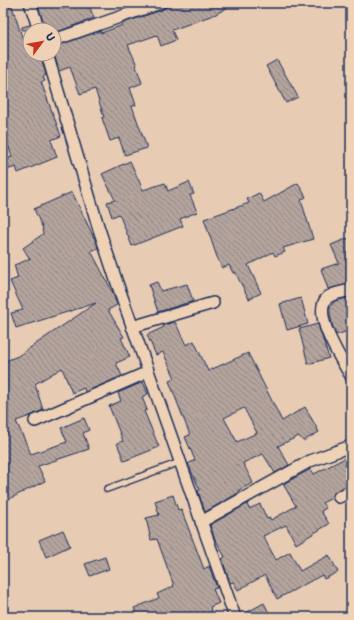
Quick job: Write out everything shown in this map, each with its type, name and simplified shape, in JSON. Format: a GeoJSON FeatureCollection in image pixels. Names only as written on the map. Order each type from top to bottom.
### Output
{"type":"FeatureCollection","features":[{"type":"Feature","properties":{"kind":"street"},"geometry":{"type":"LineString","coordinates":[[30,3],[36,22]]}},
{"type":"Feature","properties":{"kind":"street"},"geometry":{"type":"LineString","coordinates":[[62,37],[160,3]]}},
{"type":"Feature","properties":{"kind":"street"},"geometry":{"type":"LineString","coordinates":[[49,62],[98,226],[132,327],[235,617]]}},
{"type":"Feature","properties":{"kind":"street"},"geometry":{"type":"LineString","coordinates":[[351,290],[328,296],[323,310],[329,338],[351,376]]}},
{"type":"Feature","properties":{"kind":"street"},"geometry":{"type":"LineString","coordinates":[[132,327],[213,303]]}},
{"type":"Feature","properties":{"kind":"street"},"geometry":{"type":"LineString","coordinates":[[35,421],[148,372]]}},
{"type":"Feature","properties":{"kind":"street"},"geometry":{"type":"LineString","coordinates":[[201,522],[310,461],[351,446]]}},
{"type":"Feature","properties":{"kind":"street"},"geometry":{"type":"LineString","coordinates":[[339,497],[351,491]]}},
{"type":"Feature","properties":{"kind":"lane"},"geometry":{"type":"LineString","coordinates":[[108,489],[180,462]]}},
{"type":"Feature","properties":{"kind":"building"},"geometry":{"type":"Polygon","coordinates":[[[37,3],[88,3],[94,18],[62,30],[62,22],[43,22],[37,3]]]}},
{"type":"Feature","properties":{"kind":"building"},"geometry":{"type":"Polygon","coordinates":[[[176,3],[235,3],[216,14],[172,30],[176,40],[161,46],[157,35],[128,45],[137,65],[136,66],[142,83],[130,88],[136,105],[132,106],[147,148],[125,155],[119,138],[110,141],[102,118],[104,117],[95,89],[80,94],[70,67],[59,71],[56,62],[62,62],[62,44],[100,31],[101,33],[123,25],[123,23],[162,10],[176,3]]]}},
{"type":"Feature","properties":{"kind":"building"},"geometry":{"type":"Polygon","coordinates":[[[12,6],[22,37],[22,62],[42,62],[46,75],[43,77],[45,81],[41,82],[61,136],[51,140],[57,157],[18,173],[16,167],[3,171],[3,160],[12,157],[3,129],[3,10],[12,6]]]}},
{"type":"Feature","properties":{"kind":"building"},"geometry":{"type":"Polygon","coordinates":[[[277,60],[298,97],[286,103],[266,66],[277,60]]]}},
{"type":"Feature","properties":{"kind":"building"},"geometry":{"type":"Polygon","coordinates":[[[130,161],[143,190],[165,183],[168,191],[189,182],[194,194],[190,195],[197,212],[180,219],[183,226],[132,246],[119,214],[112,217],[107,202],[115,200],[102,174],[130,161]]]}},
{"type":"Feature","properties":{"kind":"building"},"geometry":{"type":"Polygon","coordinates":[[[298,183],[306,197],[301,200],[313,239],[283,248],[285,252],[275,256],[273,252],[248,265],[261,293],[249,299],[235,272],[233,273],[229,265],[222,268],[204,219],[249,203],[247,199],[259,193],[264,202],[298,183]]]}},
{"type":"Feature","properties":{"kind":"building"},"geometry":{"type":"Polygon","coordinates":[[[72,192],[97,244],[98,248],[91,251],[112,291],[117,305],[108,310],[124,337],[121,338],[130,357],[116,363],[122,376],[85,392],[84,388],[72,393],[62,368],[35,384],[43,410],[16,421],[31,454],[67,442],[61,428],[84,418],[89,430],[83,433],[89,449],[38,466],[45,481],[3,502],[3,362],[18,356],[96,303],[16,328],[11,313],[23,310],[10,281],[18,278],[14,265],[30,259],[23,248],[43,234],[43,229],[34,209],[72,192]]]}},
{"type":"Feature","properties":{"kind":"building"},"geometry":{"type":"Polygon","coordinates":[[[351,237],[351,283],[328,289],[321,269],[339,263],[331,245],[351,237]]]}},
{"type":"Feature","properties":{"kind":"building"},"geometry":{"type":"Polygon","coordinates":[[[157,282],[161,291],[187,284],[193,301],[158,312],[149,285],[157,282]]]}},
{"type":"Feature","properties":{"kind":"building"},"geometry":{"type":"Polygon","coordinates":[[[351,297],[351,330],[336,335],[332,324],[330,307],[335,301],[351,297]]]}},
{"type":"Feature","properties":{"kind":"building"},"geometry":{"type":"Polygon","coordinates":[[[301,298],[308,324],[287,330],[280,304],[301,298]]]}},
{"type":"Feature","properties":{"kind":"building"},"geometry":{"type":"Polygon","coordinates":[[[175,322],[186,345],[194,341],[208,371],[248,353],[282,421],[305,407],[319,432],[303,441],[299,436],[278,446],[289,465],[275,473],[263,454],[243,463],[253,483],[239,490],[240,492],[205,512],[198,491],[200,490],[188,464],[195,460],[185,437],[190,435],[169,381],[175,378],[163,352],[156,355],[147,335],[164,327],[163,325],[175,322]],[[244,408],[224,418],[237,442],[257,433],[244,408]]]}},
{"type":"Feature","properties":{"kind":"building"},"geometry":{"type":"Polygon","coordinates":[[[318,324],[329,358],[308,364],[299,329],[318,324]]]}},
{"type":"Feature","properties":{"kind":"building"},"geometry":{"type":"Polygon","coordinates":[[[143,382],[148,394],[142,397],[147,410],[144,411],[159,447],[124,461],[117,443],[123,441],[109,406],[121,401],[118,393],[143,382]]]}},
{"type":"Feature","properties":{"kind":"building"},"geometry":{"type":"Polygon","coordinates":[[[351,455],[351,484],[336,491],[332,498],[322,503],[326,508],[321,511],[329,524],[296,544],[286,525],[263,536],[276,560],[290,552],[300,571],[329,555],[338,572],[324,579],[322,575],[277,599],[265,575],[238,590],[233,582],[230,583],[222,559],[225,557],[214,537],[210,525],[247,504],[249,509],[260,504],[267,519],[270,518],[271,520],[296,506],[283,484],[311,469],[314,474],[351,455]]]}},
{"type":"Feature","properties":{"kind":"building"},"geometry":{"type":"Polygon","coordinates":[[[173,495],[178,510],[181,509],[204,569],[209,566],[217,588],[213,589],[219,603],[210,607],[213,617],[138,617],[134,608],[159,598],[157,594],[174,586],[157,539],[151,540],[146,518],[159,515],[155,501],[173,495]]]}},
{"type":"Feature","properties":{"kind":"building"},"geometry":{"type":"Polygon","coordinates":[[[63,530],[70,546],[46,557],[39,540],[63,530]]]}},
{"type":"Feature","properties":{"kind":"building"},"geometry":{"type":"Polygon","coordinates":[[[105,557],[109,569],[90,576],[85,564],[105,557]]]}},
{"type":"Feature","properties":{"kind":"building"},"geometry":{"type":"Polygon","coordinates":[[[264,603],[271,617],[242,617],[242,615],[264,603]]]}}]}
